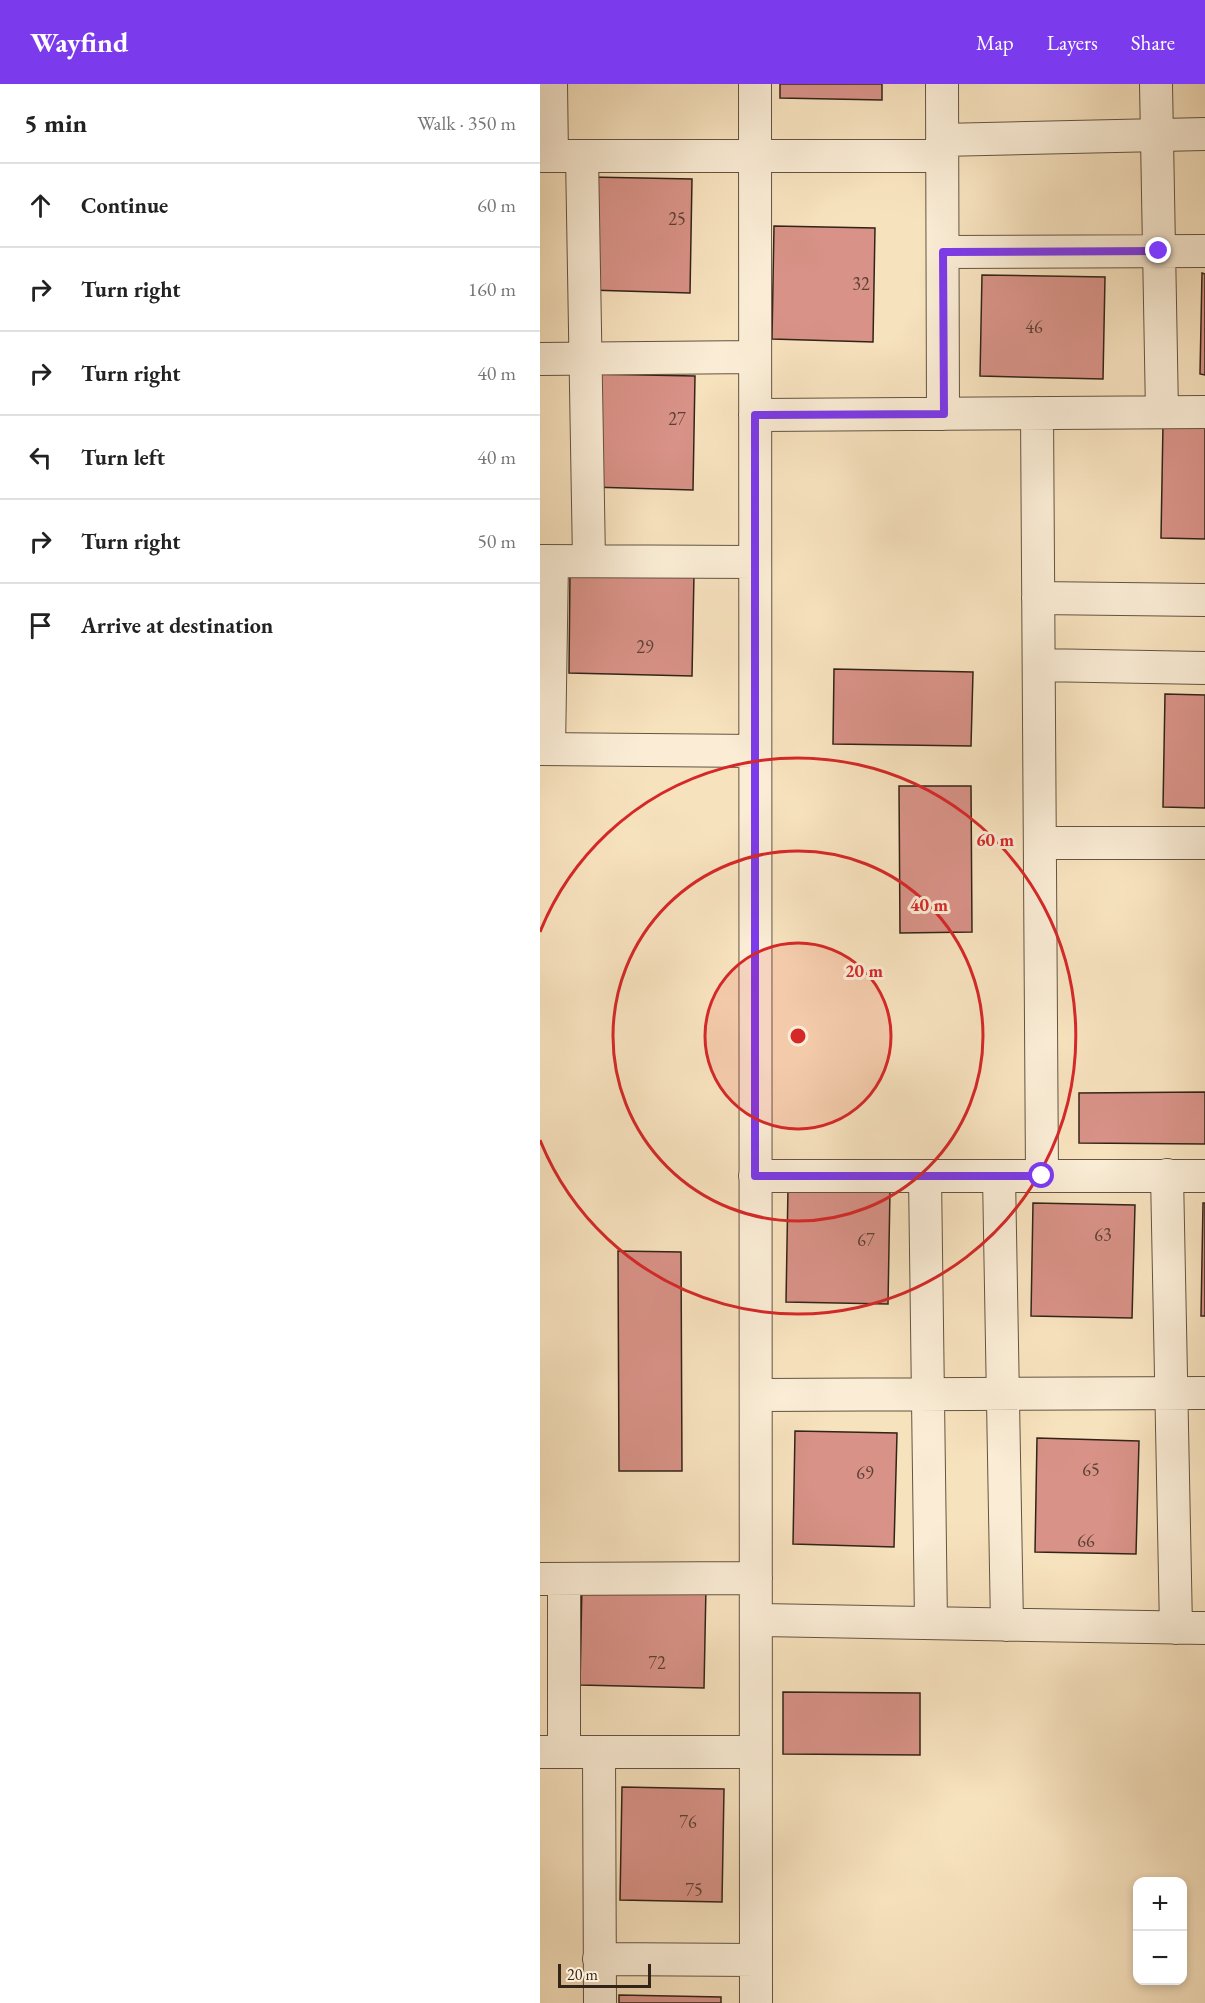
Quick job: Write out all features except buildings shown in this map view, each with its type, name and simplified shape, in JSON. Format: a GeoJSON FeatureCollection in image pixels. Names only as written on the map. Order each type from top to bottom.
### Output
{"type":"FeatureCollection","features":[{"type":"Feature","properties":{"kind":"street"},"geometry":{"type":"LineString","coordinates":[[551,84],[558,156],[586,358],[589,561]]}},
{"type":"Feature","properties":{"kind":"street"},"geometry":{"type":"LineString","coordinates":[[755,84],[756,2003]]}},
{"type":"Feature","properties":{"kind":"street"},"geometry":{"type":"LineString","coordinates":[[942,84],[944,414]]}},
{"type":"Feature","properties":{"kind":"street"},"geometry":{"type":"LineString","coordinates":[[1156,84],[1162,412]]}},
{"type":"Feature","properties":{"kind":"street"},"geometry":{"type":"LineString","coordinates":[[558,156],[755,156],[1205,134]]}},
{"type":"Feature","properties":{"kind":"street"},"geometry":{"type":"LineString","coordinates":[[943,252],[1205,251]]}},
{"type":"Feature","properties":{"kind":"street"},"geometry":{"type":"LineString","coordinates":[[540,359],[755,357]]}},
{"type":"Feature","properties":{"kind":"street"},"geometry":{"type":"LineString","coordinates":[[755,415],[1205,412]]}},
{"type":"Feature","properties":{"kind":"street"},"geometry":{"type":"LineString","coordinates":[[1037,413],[1042,1176]]}},
{"type":"Feature","properties":{"kind":"street"},"geometry":{"type":"LineString","coordinates":[[755,562],[546,561],[545,749],[755,751]]}},
{"type":"Feature","properties":{"kind":"street"},"geometry":{"type":"LineString","coordinates":[[1038,598],[1205,600]]}},
{"type":"Feature","properties":{"kind":"street"},"geometry":{"type":"LineString","coordinates":[[1039,665],[1205,668]]}},
{"type":"Feature","properties":{"kind":"street"},"geometry":{"type":"LineString","coordinates":[[1040,843],[1205,843]]}},
{"type":"Feature","properties":{"kind":"street"},"geometry":{"type":"LineString","coordinates":[[755,1176],[1205,1176]]}},
{"type":"Feature","properties":{"kind":"street"},"geometry":{"type":"LineString","coordinates":[[925,1176],[931,1623]]}},
{"type":"Feature","properties":{"kind":"street"},"geometry":{"type":"LineString","coordinates":[[999,1176],[1007,1624]]}},
{"type":"Feature","properties":{"kind":"street"},"geometry":{"type":"LineString","coordinates":[[756,1620],[1190,1628],[1171,1393],[1167,1176]]}},
{"type":"Feature","properties":{"kind":"street"},"geometry":{"type":"LineString","coordinates":[[756,1395],[1205,1393]]}},
{"type":"Feature","properties":{"kind":"street"},"geometry":{"type":"LineString","coordinates":[[756,1578],[552,1579],[552,1752],[756,1752]]}},
{"type":"Feature","properties":{"kind":"street"},"geometry":{"type":"LineString","coordinates":[[599,1752],[600,2003]]}},
{"type":"Feature","properties":{"kind":"street"},"geometry":{"type":"LineString","coordinates":[[600,1959],[756,1960]]}},
{"type":"Feature","properties":{"kind":"route"},"geometry":{"type":"LineString","coordinates":[[1042,1176],[755,1176],[755,415],[944,414],[943,252],[1159,251]]}}]}
